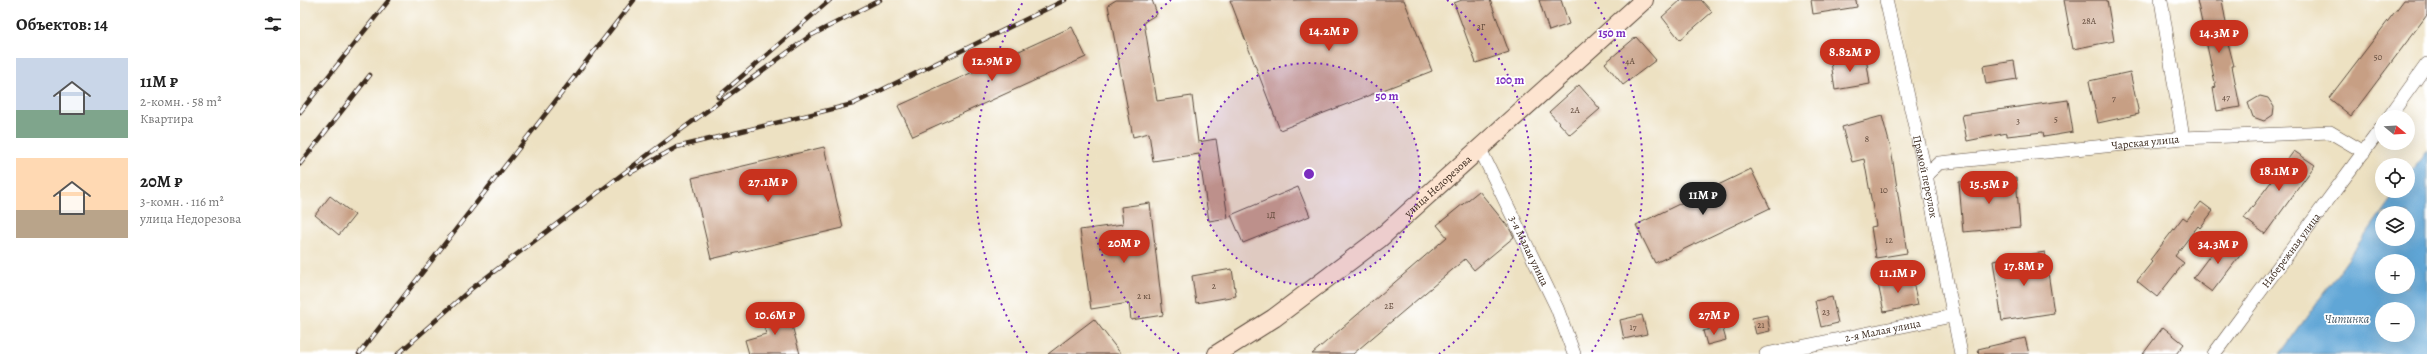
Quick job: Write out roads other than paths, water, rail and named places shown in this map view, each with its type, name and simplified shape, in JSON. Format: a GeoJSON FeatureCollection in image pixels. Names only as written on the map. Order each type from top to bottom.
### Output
{"type":"FeatureCollection","features":[{"type":"Feature","properties":{"kind":"street","name":"улица Недорезова"},"geometry":{"type":"LineString","coordinates":[[1217,354],[1274,318],[1354,259],[1480,149],[1644,0]]}},
{"type":"Feature","properties":{"kind":"street","name":"Прямой переулок"},"geometry":{"type":"LineString","coordinates":[[1886,0],[1926,175],[1952,316],[1961,354]]}},
{"type":"Feature","properties":{"kind":"street"},"geometry":{"type":"LineString","coordinates":[[2161,0],[2183,138]]}},
{"type":"Feature","properties":{"kind":"street"},"geometry":{"type":"LineString","coordinates":[[2394,110],[2427,64]]}},
{"type":"Feature","properties":{"kind":"street","name":"Чарская улица"},"geometry":{"type":"LineString","coordinates":[[1926,175],[1939,163],[2183,138],[2330,132],[2364,152]]}},
{"type":"Feature","properties":{"kind":"street","name":"Набережная улица"},"geometry":{"type":"LineString","coordinates":[[2214,354],[2375,137]]}},
{"type":"Feature","properties":{"kind":"street","name":"3-я Малая улица"},"geometry":{"type":"LineString","coordinates":[[1480,149],[1557,308],[1574,354]]}},
{"type":"Feature","properties":{"kind":"street","name":"2-я Малая улица"},"geometry":{"type":"LineString","coordinates":[[1766,354],[1952,316]]}},
{"type":"Feature","properties":{"kind":"water","name":"Читинка"},"geometry":{"type":"Polygon","coordinates":[[[2427,150],[2427,354],[2280,354],[2375,222],[2375,246],[2415,246],[2415,206],[2386,206],[2392,198],[2415,198],[2415,166],[2427,150]]]}},
{"type":"Feature","properties":{"kind":"railway"},"geometry":{"type":"LineString","coordinates":[[300,112],[389,0]]}},
{"type":"Feature","properties":{"kind":"railway"},"geometry":{"type":"LineString","coordinates":[[359,354],[634,0]]}},
{"type":"Feature","properties":{"kind":"railway"},"geometry":{"type":"LineString","coordinates":[[718,97],[830,0]]}},
{"type":"Feature","properties":{"kind":"railway"},"geometry":{"type":"LineString","coordinates":[[398,354],[471,289],[674,135],[810,36],[880,0]]}},
{"type":"Feature","properties":{"kind":"railway"},"geometry":{"type":"LineString","coordinates":[[630,173],[677,147],[853,104],[1065,0]]}},
{"type":"Feature","properties":{"kind":"railway"},"geometry":{"type":"LineString","coordinates":[[300,164],[370,75]]}}]}
